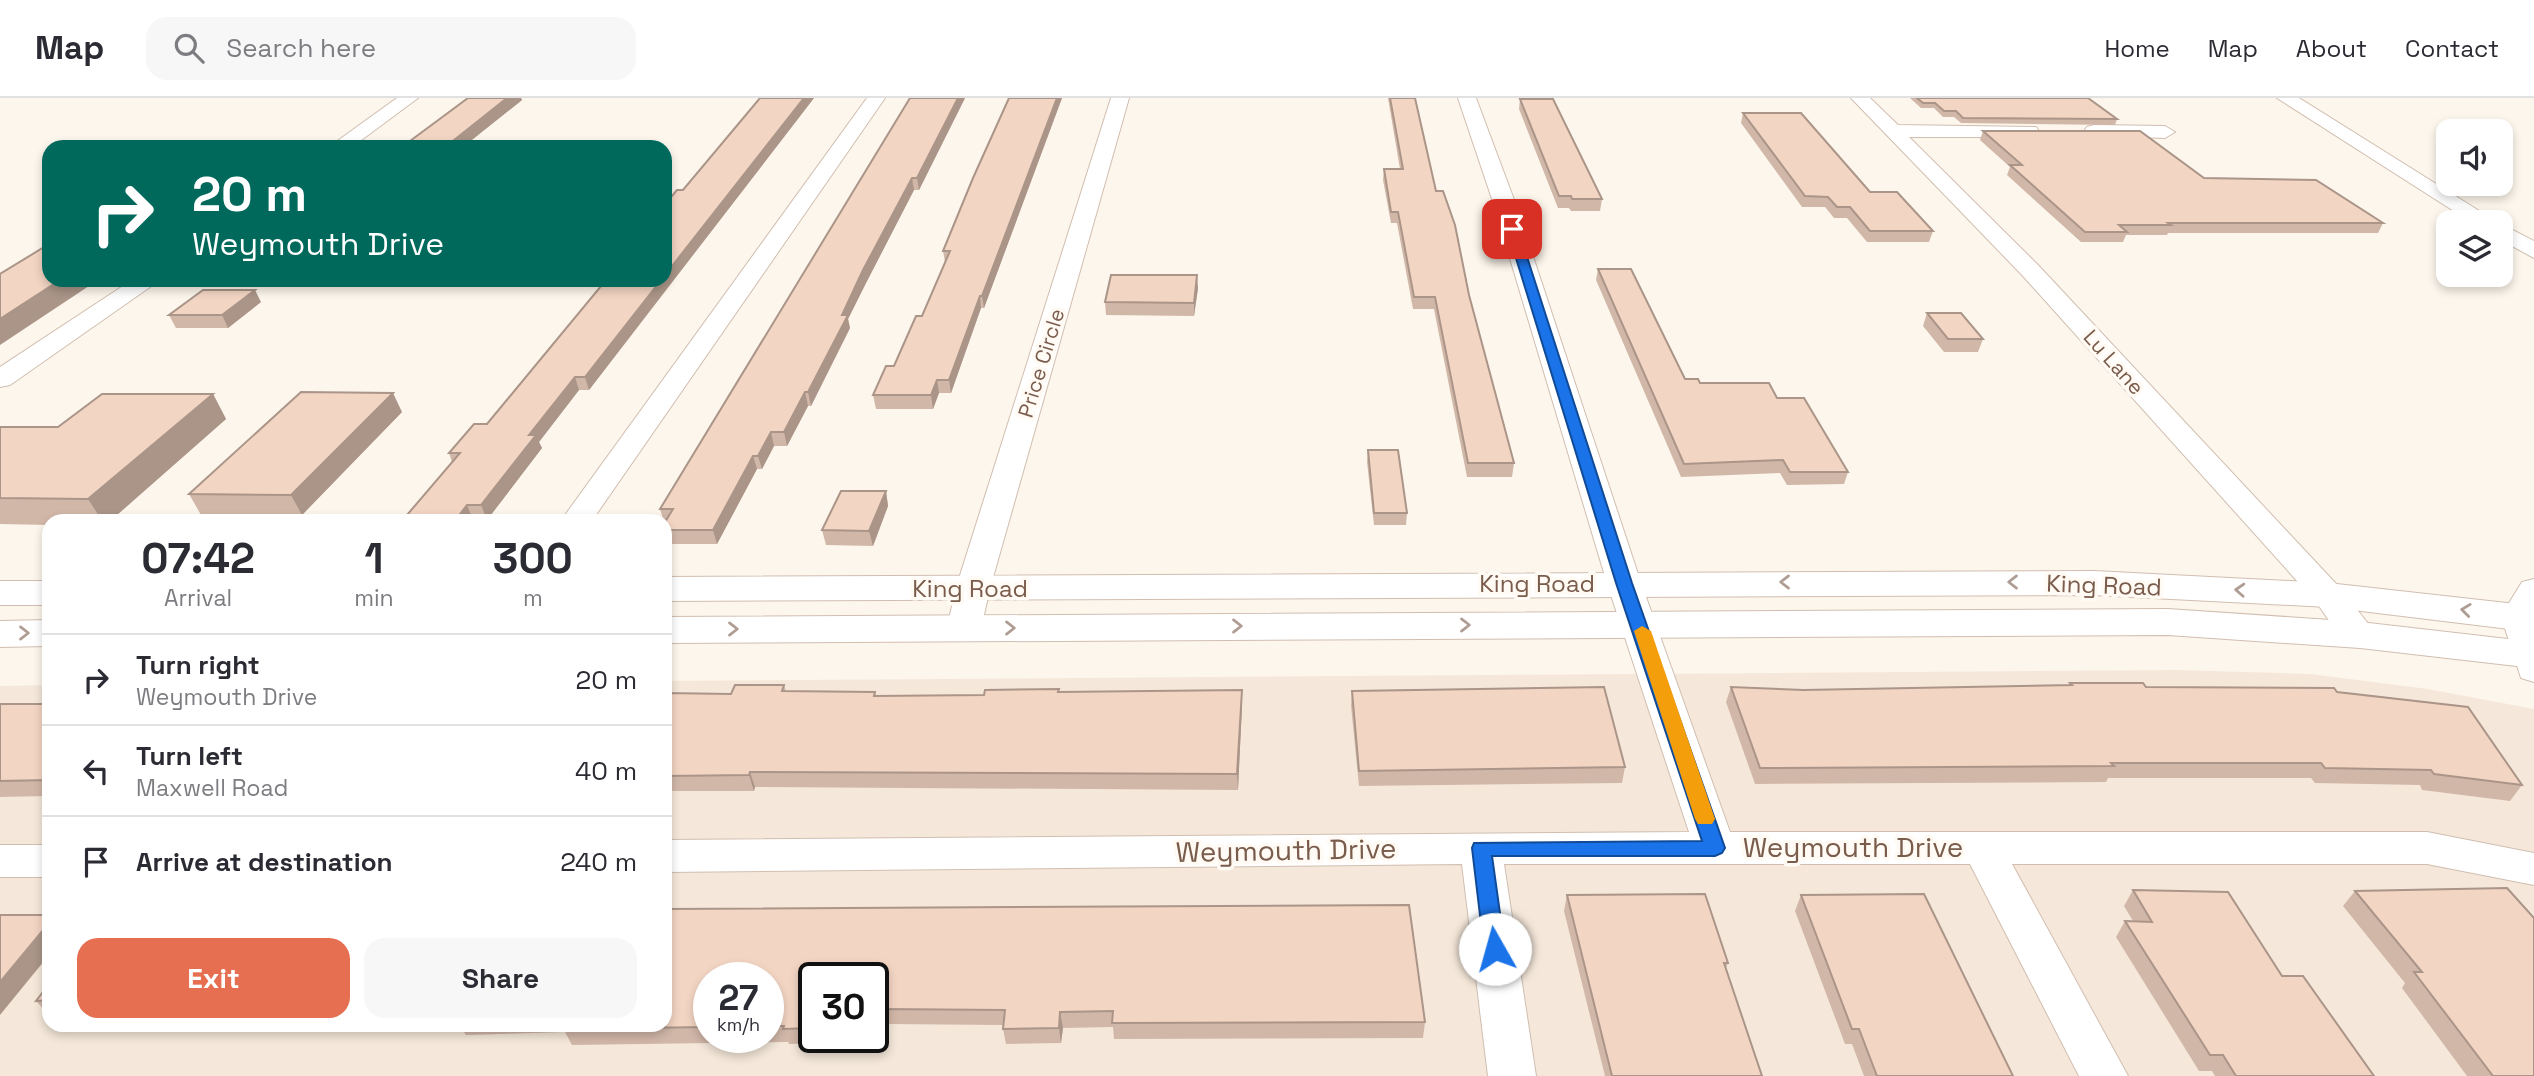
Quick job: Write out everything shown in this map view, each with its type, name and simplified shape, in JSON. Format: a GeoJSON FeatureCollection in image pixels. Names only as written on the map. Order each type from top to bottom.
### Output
{"type":"FeatureCollection","features":[{"type":"Feature","properties":{"kind":"street"},"geometry":{"type":"LineString","coordinates":[[349,140],[409,98]]}},
{"type":"Feature","properties":{"kind":"street"},"geometry":{"type":"LineString","coordinates":[[581,514],[876,98]]}},
{"type":"Feature","properties":{"kind":"street","name":"Price Circle"},"geometry":{"type":"LineString","coordinates":[[964,628],[973,588],[1120,98]]}},
{"type":"Feature","properties":{"kind":"street"},"geometry":{"type":"LineString","coordinates":[[1467,98],[1505,205],[1624,583],[1715,848]]}},
{"type":"Feature","properties":{"kind":"street","name":"Lu Lane"},"geometry":{"type":"LineString","coordinates":[[1860,98],[2030,270],[2328,595],[2360,635]]}},
{"type":"Feature","properties":{"kind":"street"},"geometry":{"type":"LineString","coordinates":[[2286,98],[2467,210]]}},
{"type":"Feature","properties":{"kind":"street"},"geometry":{"type":"LineString","coordinates":[[1892,131],[2042,131]]}},
{"type":"Feature","properties":{"kind":"street"},"geometry":{"type":"LineString","coordinates":[[2069,131],[2165,132]]}},
{"type":"Feature","properties":{"kind":"street"},"geometry":{"type":"LineString","coordinates":[[2513,238],[2534,251]]}},
{"type":"Feature","properties":{"kind":"street"},"geometry":{"type":"LineString","coordinates":[[0,379],[138,287]]}},
{"type":"Feature","properties":{"kind":"street","name":"King Road"},"geometry":{"type":"LineString","coordinates":[[672,589],[2094,583],[2328,595],[2530,634]]}},
{"type":"Feature","properties":{"kind":"street"},"geometry":{"type":"LineString","coordinates":[[0,593],[42,593]]}},
{"type":"Feature","properties":{"kind":"street","name":"King Road"},"geometry":{"type":"LineString","coordinates":[[672,630],[2168,622],[2360,635],[2530,634]]}},
{"type":"Feature","properties":{"kind":"street"},"geometry":{"type":"LineString","coordinates":[[0,634],[42,633]]}},
{"type":"Feature","properties":{"kind":"street"},"geometry":{"type":"LineString","coordinates":[[1981,846],[2104,1076]]}},
{"type":"Feature","properties":{"kind":"street"},"geometry":{"type":"LineString","coordinates":[[1481,848],[1512,1076]]}},
{"type":"Feature","properties":{"kind":"street","name":"Weymouth Drive"},"geometry":{"type":"LineString","coordinates":[[672,856],[1481,848],[2427,848],[2534,869]]}},
{"type":"Feature","properties":{"kind":"street"},"geometry":{"type":"LineString","coordinates":[[0,861],[42,860]]}},
{"type":"Feature","properties":{"kind":"shaded area"},"geometry":{"type":"Polygon","coordinates":[[[2177,670],[2310,674],[2428,689],[2534,709],[2534,1076],[0,1076],[0,686],[42,685],[42,1032],[672,1032],[672,681],[2177,670]]]}},
{"type":"Feature","properties":{"kind":"building"},"geometry":{"type":"Polygon","coordinates":[[[468,98],[507,98],[454,140],[411,140],[468,98]]]}},
{"type":"Feature","properties":{"kind":"building"},"geometry":{"type":"Polygon","coordinates":[[[760,98],[804,98],[672,266],[672,196],[677,190],[683,190],[760,98]]]}},
{"type":"Feature","properties":{"kind":"building"},"geometry":{"type":"Polygon","coordinates":[[[910,98],[958,98],[917,178],[912,178],[863,270],[842,315],[848,315],[808,392],[805,392],[784,432],[771,432],[758,456],[753,456],[713,530],[672,530],[670,514],[673,509],[660,509],[910,98]]]}},
{"type":"Feature","properties":{"kind":"building"},"geometry":{"type":"Polygon","coordinates":[[[1009,98],[1057,98],[949,380],[937,380],[931,395],[873,395],[886,366],[894,366],[916,316],[922,316],[950,251],[943,251],[1009,98]]]}},
{"type":"Feature","properties":{"kind":"building"},"geometry":{"type":"Polygon","coordinates":[[[1390,98],[1415,98],[1436,191],[1443,191],[1455,225],[1469,295],[1514,463],[1468,463],[1435,297],[1414,297],[1398,212],[1391,212],[1384,169],[1403,169],[1390,98]]]}},
{"type":"Feature","properties":{"kind":"building"},"geometry":{"type":"Polygon","coordinates":[[[1917,98],[2088,98],[2117,119],[1963,118],[1956,111],[1944,111],[1935,103],[1923,103],[1917,98]]]}},
{"type":"Feature","properties":{"kind":"building"},"geometry":{"type":"Polygon","coordinates":[[[1520,99],[1553,99],[1602,199],[1559,196],[1520,99]]]}},
{"type":"Feature","properties":{"kind":"building"},"geometry":{"type":"Polygon","coordinates":[[[1743,113],[1801,113],[1870,192],[1897,192],[1933,231],[1870,231],[1850,207],[1837,207],[1828,197],[1805,196],[1743,113]]]}},
{"type":"Feature","properties":{"kind":"building"},"geometry":{"type":"Polygon","coordinates":[[[1983,131],[2140,131],[2204,178],[2316,180],[2383,223],[2168,223],[2171,225],[2119,225],[2127,232],[2085,232],[2010,165],[2022,165],[1983,131]]]}},
{"type":"Feature","properties":{"kind":"building"},"geometry":{"type":"Polygon","coordinates":[[[42,248],[42,287],[49,287],[0,319],[0,274],[42,248]]]}},
{"type":"Feature","properties":{"kind":"building"},"geometry":{"type":"Polygon","coordinates":[[[1598,269],[1631,269],[1685,379],[1698,379],[1700,383],[1769,383],[1777,398],[1804,398],[1848,472],[1790,472],[1783,460],[1684,464],[1598,269]]]}},
{"type":"Feature","properties":{"kind":"building"},"geometry":{"type":"Polygon","coordinates":[[[1111,275],[1197,275],[1194,303],[1105,302],[1111,275]]]}},
{"type":"Feature","properties":{"kind":"building"},"geometry":{"type":"Polygon","coordinates":[[[600,287],[656,287],[585,377],[575,377],[529,435],[536,435],[481,505],[467,505],[460,514],[408,514],[460,453],[449,453],[474,424],[487,424],[600,287]]]}},
{"type":"Feature","properties":{"kind":"building"},"geometry":{"type":"Polygon","coordinates":[[[203,290],[255,290],[222,315],[169,315],[203,290]]]}},
{"type":"Feature","properties":{"kind":"building"},"geometry":{"type":"Polygon","coordinates":[[[1927,313],[1961,313],[1983,339],[1948,339],[1927,313]]]}},
{"type":"Feature","properties":{"kind":"building"},"geometry":{"type":"Polygon","coordinates":[[[301,392],[393,393],[291,495],[189,494],[301,392]]]}},
{"type":"Feature","properties":{"kind":"building"},"geometry":{"type":"Polygon","coordinates":[[[102,394],[213,394],[88,499],[0,498],[0,427],[58,427],[102,394]]]}},
{"type":"Feature","properties":{"kind":"building"},"geometry":{"type":"Polygon","coordinates":[[[1368,450],[1398,450],[1407,513],[1374,513],[1368,450]]]}},
{"type":"Feature","properties":{"kind":"building"},"geometry":{"type":"Polygon","coordinates":[[[841,491],[886,491],[869,531],[822,530],[841,491]]]}},
{"type":"Feature","properties":{"kind":"building"},"geometry":{"type":"Polygon","coordinates":[[[2070,683],[2143,683],[2146,687],[2334,688],[2337,692],[2468,707],[2522,785],[2434,774],[2431,770],[2325,768],[2321,763],[1760,768],[1731,687],[1803,690],[2072,685],[2070,683]]]}},
{"type":"Feature","properties":{"kind":"building"},"geometry":{"type":"Polygon","coordinates":[[[735,685],[784,685],[782,691],[875,692],[874,696],[984,695],[985,690],[1242,690],[1237,774],[750,772],[749,775],[672,776],[672,693],[731,694],[735,685]]]}},
{"type":"Feature","properties":{"kind":"building"},"geometry":{"type":"Polygon","coordinates":[[[1604,687],[1625,767],[1359,771],[1352,691],[1604,687]]]}},
{"type":"Feature","properties":{"kind":"building"},"geometry":{"type":"Polygon","coordinates":[[[0,704],[42,704],[42,780],[0,781],[0,704]]]}},
{"type":"Feature","properties":{"kind":"building"},"geometry":{"type":"Polygon","coordinates":[[[2507,888],[2534,918],[2534,1076],[2493,1076],[2414,972],[2422,972],[2355,891],[2507,888]]]}},
{"type":"Feature","properties":{"kind":"building"},"geometry":{"type":"Polygon","coordinates":[[[2133,890],[2228,892],[2282,976],[2303,976],[2374,1076],[2236,1076],[2223,1055],[2210,1055],[2125,921],[2152,922],[2133,890]]]}},
{"type":"Feature","properties":{"kind":"building"},"geometry":{"type":"Polygon","coordinates":[[[1705,894],[1728,963],[1724,963],[1762,1076],[1612,1076],[1567,895],[1705,894]]]}},
{"type":"Feature","properties":{"kind":"building"},"geometry":{"type":"Polygon","coordinates":[[[1924,894],[2013,1076],[1877,1076],[1859,1029],[1852,1029],[1801,895],[1924,894]]]}},
{"type":"Feature","properties":{"kind":"building"},"geometry":{"type":"Polygon","coordinates":[[[1409,905],[1425,1022],[1112,1023],[1113,1011],[1060,1012],[1059,1028],[1003,1029],[1005,1010],[889,1009],[889,962],[798,962],[798,1029],[784,1029],[784,962],[693,962],[693,1027],[672,1028],[672,909],[1409,905]]]}},
{"type":"Feature","properties":{"kind":"building"},"geometry":{"type":"Polygon","coordinates":[[[0,915],[42,915],[42,931],[0,982],[0,915]]]}},
{"type":"Feature","properties":{"kind":"slow traffic"},"geometry":{"type":"LineString","coordinates":[[1642,631],[1705,819]]}},
{"type":"Feature","properties":{"kind":"route"},"geometry":{"type":"LineString","coordinates":[[1495,949],[1481,848],[1715,848],[1624,583],[1512,229]]}}]}
